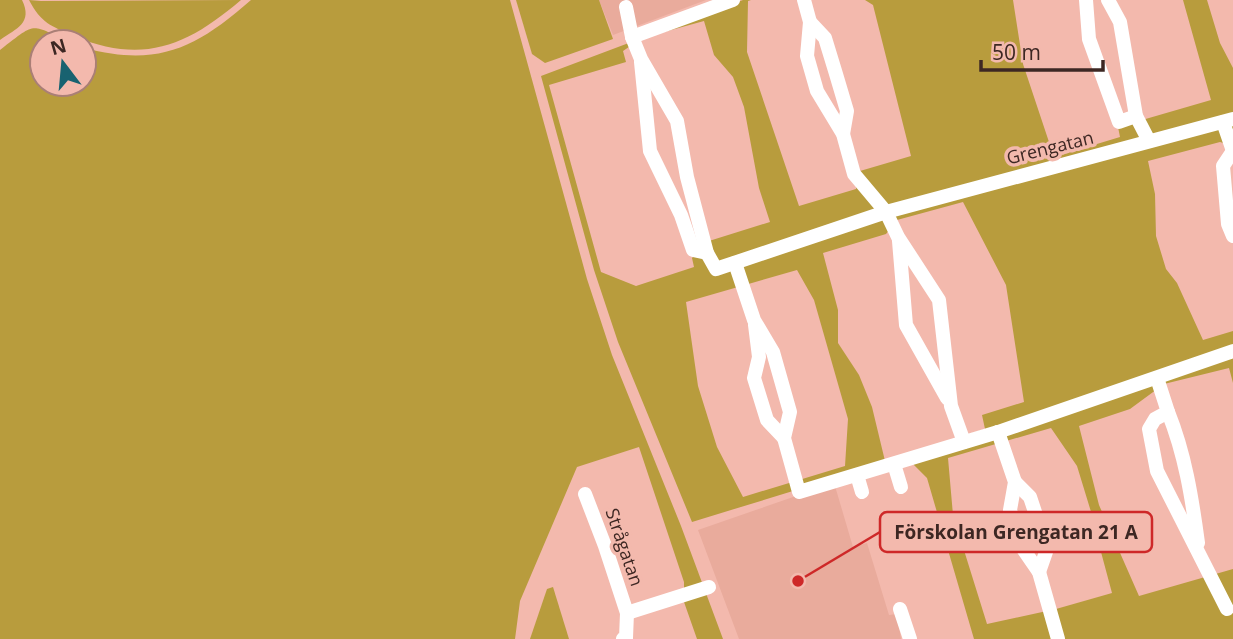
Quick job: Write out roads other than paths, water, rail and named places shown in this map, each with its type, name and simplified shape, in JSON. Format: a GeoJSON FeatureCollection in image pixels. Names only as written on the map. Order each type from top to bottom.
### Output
{"type":"FeatureCollection","features":[{"type":"Feature","properties":{"kind":"street"},"geometry":{"type":"LineString","coordinates":[[632,37],[733,0]]}},
{"type":"Feature","properties":{"kind":"street"},"geometry":{"type":"LineString","coordinates":[[804,0],[810,22],[807,56],[817,91],[843,134],[854,174],[886,212],[898,237],[939,300],[951,405]]}},
{"type":"Feature","properties":{"kind":"street"},"geometry":{"type":"LineString","coordinates":[[1086,0],[1089,39],[1119,122],[1136,116]]}},
{"type":"Feature","properties":{"kind":"street"},"geometry":{"type":"LineString","coordinates":[[1108,0],[1121,22],[1136,116],[1149,141]]}},
{"type":"Feature","properties":{"kind":"street"},"geometry":{"type":"LineString","coordinates":[[626,8],[632,37],[641,60],[677,121],[687,177],[707,253],[693,250],[681,215],[650,151],[641,60]]}},
{"type":"Feature","properties":{"kind":"street"},"geometry":{"type":"LineString","coordinates":[[810,22],[825,38],[847,111],[843,134]]}},
{"type":"Feature","properties":{"kind":"street"},"geometry":{"type":"LineString","coordinates":[[824,99],[832,101],[842,96]]}},
{"type":"Feature","properties":{"kind":"street","name":"Grengatan"},"geometry":{"type":"LineString","coordinates":[[707,253],[716,269],[886,212],[1228,121],[1233,151],[1223,166],[1228,224],[1233,236]]}},
{"type":"Feature","properties":{"kind":"street"},"geometry":{"type":"LineString","coordinates":[[664,183],[687,177]]}},
{"type":"Feature","properties":{"kind":"street"},"geometry":{"type":"LineString","coordinates":[[898,237],[906,325],[951,405],[964,442]]}},
{"type":"Feature","properties":{"kind":"street"},"geometry":{"type":"LineString","coordinates":[[735,263],[754,320],[759,358],[754,379],[767,420],[784,438],[799,492],[998,432],[1233,351]]}},
{"type":"Feature","properties":{"kind":"street"},"geometry":{"type":"LineString","coordinates":[[901,274],[908,268],[918,268]]}},
{"type":"Feature","properties":{"kind":"street"},"geometry":{"type":"LineString","coordinates":[[754,320],[766,337],[775,359],[790,412],[784,438]]}},
{"type":"Feature","properties":{"kind":"street"},"geometry":{"type":"LineString","coordinates":[[759,358],[775,359]]}},
{"type":"Feature","properties":{"kind":"street"},"geometry":{"type":"LineString","coordinates":[[1157,378],[1181,448],[1191,492],[1200,555]]}},
{"type":"Feature","properties":{"kind":"street"},"geometry":{"type":"LineString","coordinates":[[1168,412],[1155,419],[1149,429],[1157,471],[1227,609]]}},
{"type":"Feature","properties":{"kind":"street"},"geometry":{"type":"LineString","coordinates":[[998,432],[1015,481],[1030,497],[1041,530],[1046,552],[1039,572]]}},
{"type":"Feature","properties":{"kind":"street"},"geometry":{"type":"LineString","coordinates":[[894,464],[901,487]]}},
{"type":"Feature","properties":{"kind":"street"},"geometry":{"type":"LineString","coordinates":[[857,475],[862,492]]}},
{"type":"Feature","properties":{"kind":"street"},"geometry":{"type":"LineString","coordinates":[[1015,481],[1010,510],[1021,546],[1039,572],[1058,639]]}},
{"type":"Feature","properties":{"kind":"street","name":"Strågatan"},"geometry":{"type":"LineString","coordinates":[[585,494],[606,546],[627,613],[625,639]]}},
{"type":"Feature","properties":{"kind":"street","name":"Strågatan"},"geometry":{"type":"LineString","coordinates":[[627,613],[709,587]]}},
{"type":"Feature","properties":{"kind":"street"},"geometry":{"type":"LineString","coordinates":[[900,608],[910,639]]}},
{"type":"Feature","properties":{"kind":"place","name":"Förskolan Grengatan 21 A"},"geometry":{"type":"Point","coordinates":[798,581]}}]}
